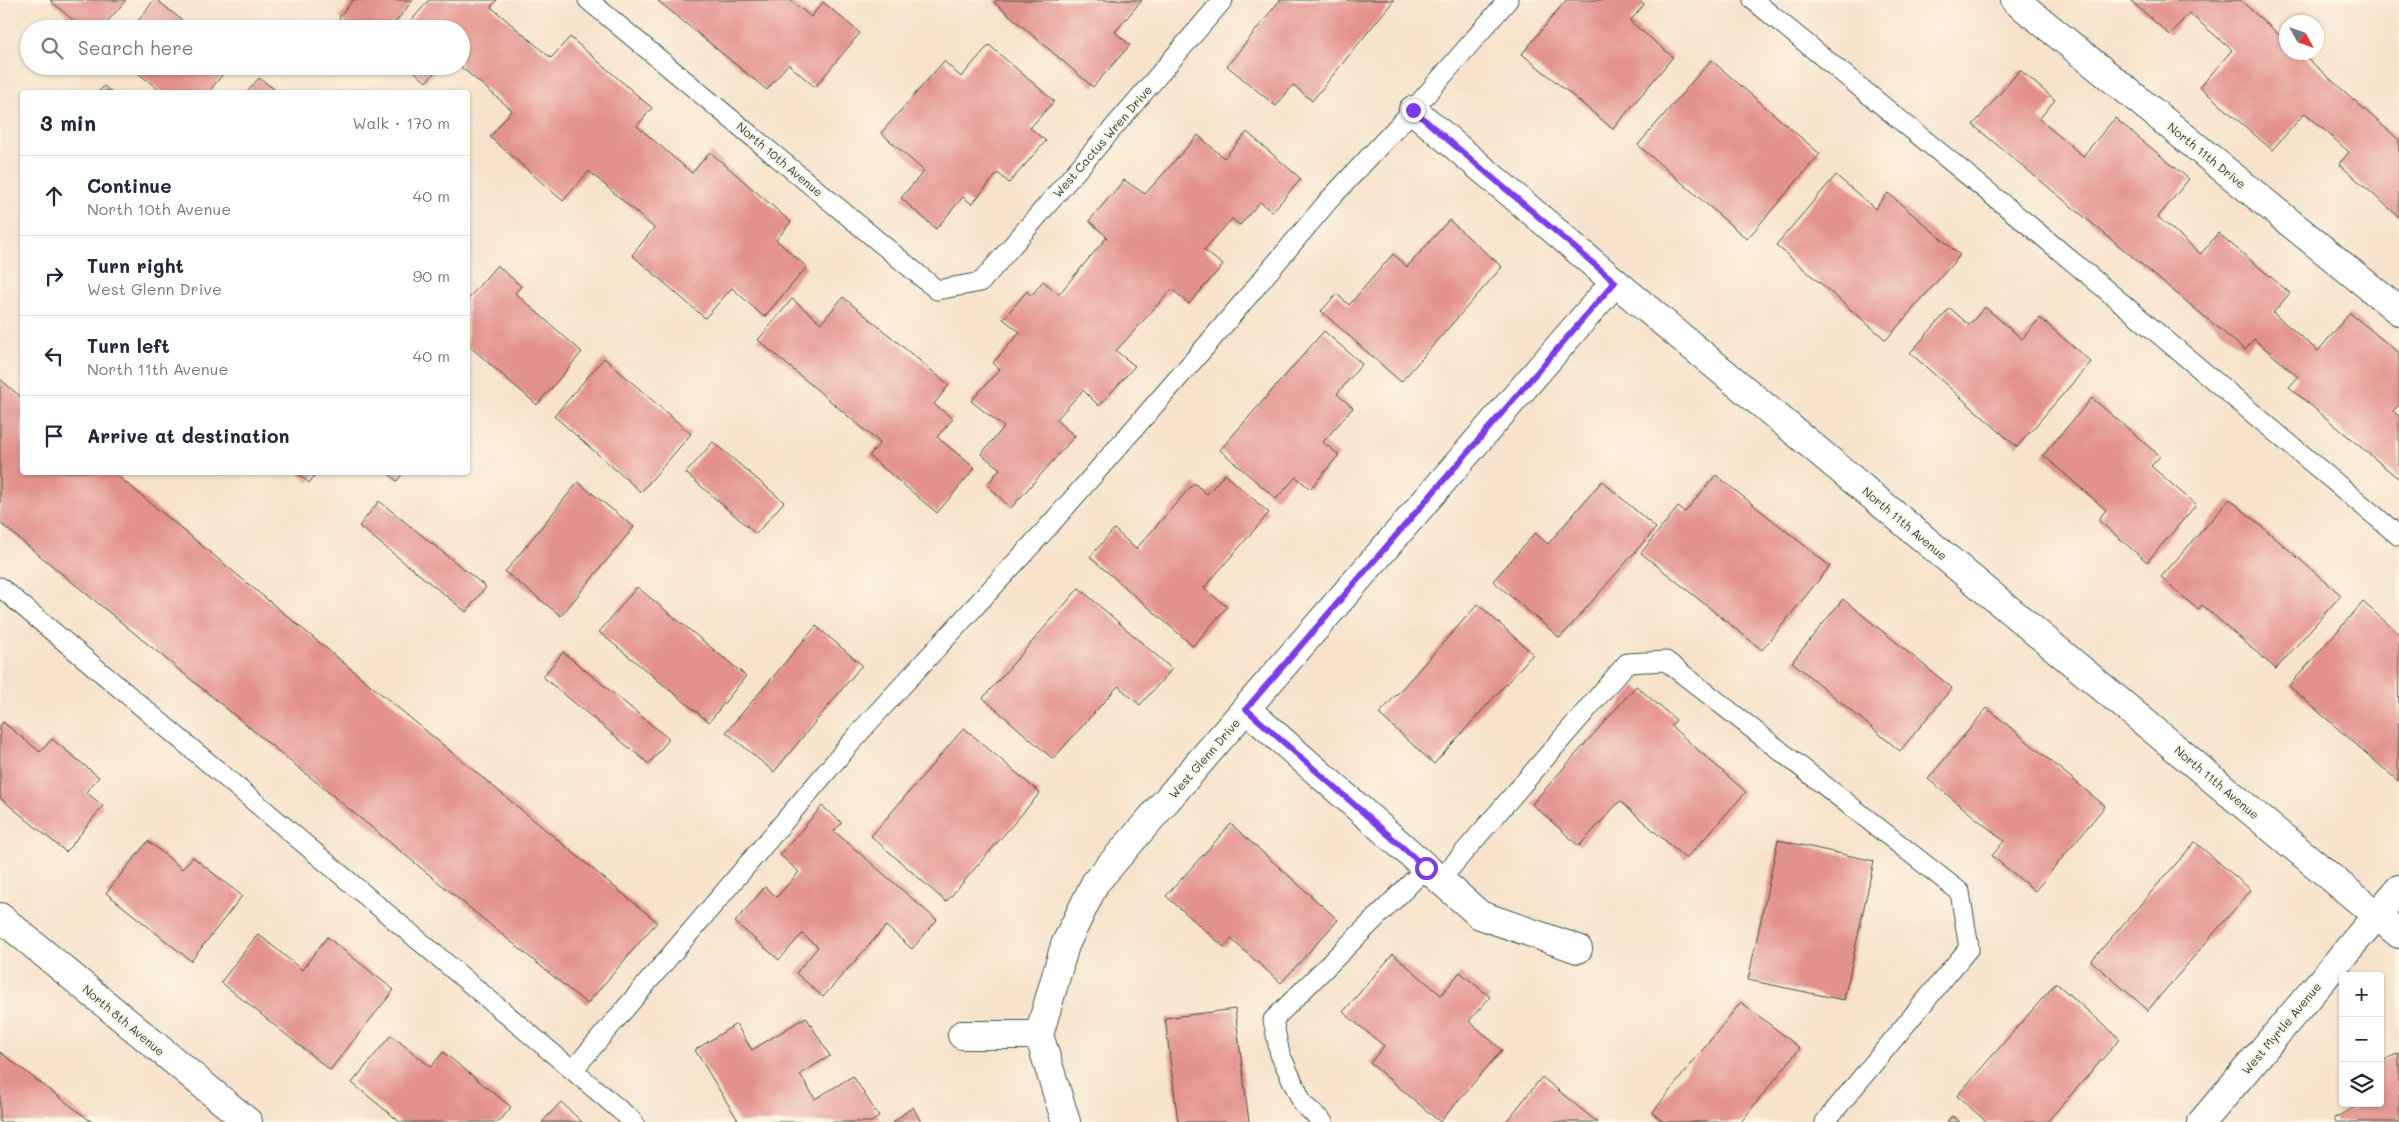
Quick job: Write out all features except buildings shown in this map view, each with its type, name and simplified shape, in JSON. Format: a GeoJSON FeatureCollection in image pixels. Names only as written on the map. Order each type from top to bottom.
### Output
{"type":"FeatureCollection","features":[{"type":"Feature","properties":{"kind":"street","name":"North 11th Drive"},"geometry":{"type":"LineString","coordinates":[[2015,0],[2399,311]]}},
{"type":"Feature","properties":{"kind":"street","name":"North 11th Avenue"},"geometry":{"type":"LineString","coordinates":[[1413,110],[1615,282],[2399,934]]}},
{"type":"Feature","properties":{"kind":"street","name":"West Glenn Drive"},"geometry":{"type":"LineString","coordinates":[[1039,1035],[1065,945],[1095,883],[1615,282]]}},
{"type":"Feature","properties":{"kind":"street"},"geometry":{"type":"LineString","coordinates":[[1246,709],[1480,915],[1578,948]]}},
{"type":"Feature","properties":{"kind":"street","name":"West Myrtle Avenue"},"geometry":{"type":"LineString","coordinates":[[2202,1122],[2399,889]]}},
{"type":"Feature","properties":{"kind":"street","name":"North 8th Avenue"},"geometry":{"type":"LineString","coordinates":[[0,917],[248,1122]]}},
{"type":"Feature","properties":{"kind":"street"},"geometry":{"type":"LineString","coordinates":[[962,1035],[1039,1035],[1066,1122]]}},
{"type":"Feature","properties":{"kind":"lane","name":"North 10th Avenue"},"geometry":{"type":"LineString","coordinates":[[588,0],[937,290],[981,282]]}},
{"type":"Feature","properties":{"kind":"lane","name":"West Cactus Wren Drive"},"geometry":{"type":"LineString","coordinates":[[981,282],[1223,0]]}},
{"type":"Feature","properties":{"kind":"lane"},"geometry":{"type":"LineString","coordinates":[[573,1070],[867,724],[1049,526],[1206,346],[1330,199],[1413,110],[1508,0]]}},
{"type":"Feature","properties":{"kind":"lane"},"geometry":{"type":"LineString","coordinates":[[1753,0],[1852,83],[2036,231],[2399,536]]}},
{"type":"Feature","properties":{"kind":"lane"},"geometry":{"type":"LineString","coordinates":[[0,587],[634,1122]]}},
{"type":"Feature","properties":{"kind":"lane"},"geometry":{"type":"LineString","coordinates":[[1323,1122],[1303,1104],[1280,1054],[1273,1020],[1433,874],[1627,663],[1666,661],[1960,892],[1968,948],[1825,1122]]}},
{"type":"Feature","properties":{"kind":"route"},"geometry":{"type":"LineString","coordinates":[[1413,110],[1615,282],[1246,709],[1426,868]]}}]}
